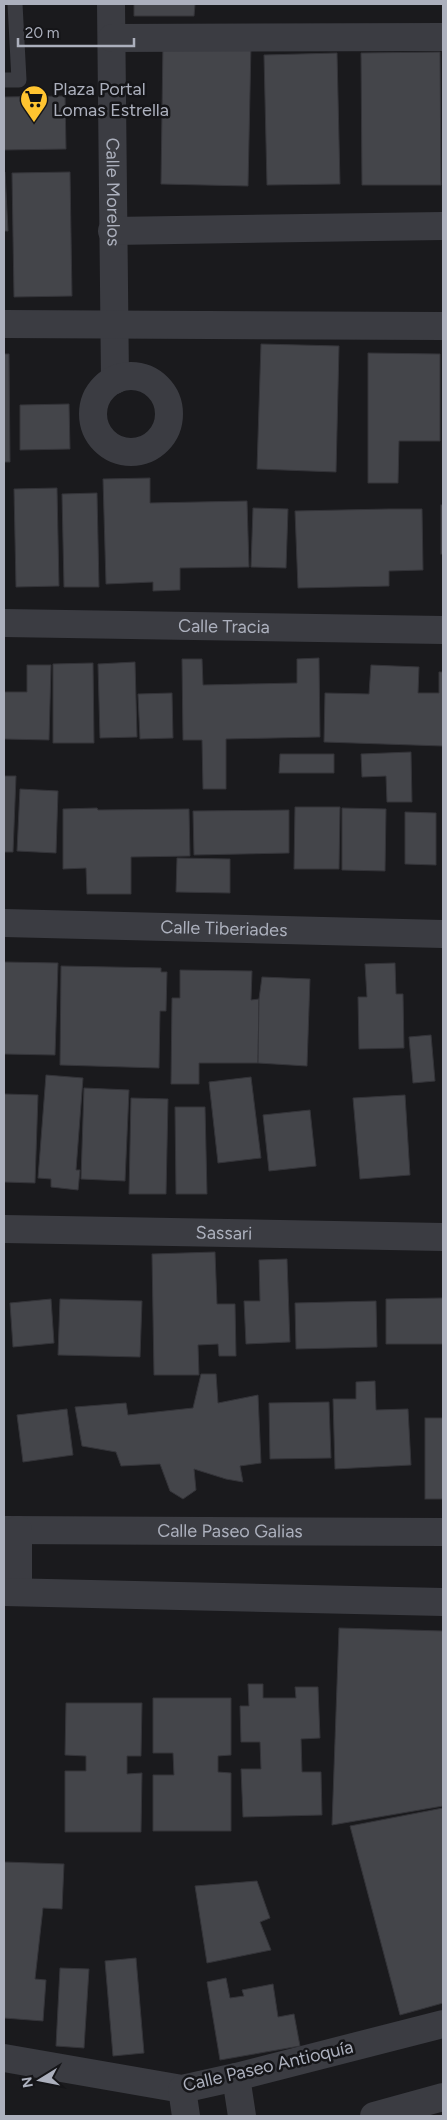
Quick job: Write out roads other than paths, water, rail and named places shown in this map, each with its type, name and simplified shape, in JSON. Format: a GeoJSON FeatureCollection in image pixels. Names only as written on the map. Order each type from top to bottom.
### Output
{"type":"FeatureCollection","features":[{"type":"Feature","properties":{"kind":"street","name":"Calle Morelos"},"geometry":{"type":"LineString","coordinates":[[111,4],[115,380]]}},
{"type":"Feature","properties":{"kind":"street"},"geometry":{"type":"LineString","coordinates":[[112,38],[443,37]]}},
{"type":"Feature","properties":{"kind":"street"},"geometry":{"type":"LineString","coordinates":[[112,231],[443,226]]}},
{"type":"Feature","properties":{"kind":"street"},"geometry":{"type":"LineString","coordinates":[[4,324],[113,326],[443,326]]}},
{"type":"Feature","properties":{"kind":"street","name":"Calle Tracia"},"geometry":{"type":"LineString","coordinates":[[4,622],[443,630]]}},
{"type":"Feature","properties":{"kind":"street","name":"Calle Tiberiades"},"geometry":{"type":"LineString","coordinates":[[4,922],[443,934]]}},
{"type":"Feature","properties":{"kind":"street","name":"Sassari"},"geometry":{"type":"LineString","coordinates":[[4,1229],[443,1237]]}},
{"type":"Feature","properties":{"kind":"street","name":"Calle Paseo Galias"},"geometry":{"type":"LineString","coordinates":[[443,1532],[11,1530],[11,1592],[443,1602]]}},
{"type":"Feature","properties":{"kind":"street","name":"Calle Paseo Antioquía"},"geometry":{"type":"LineString","coordinates":[[4,2058],[182,2089],[443,2024]]}},
{"type":"Feature","properties":{"kind":"street"},"geometry":{"type":"LineString","coordinates":[[236,2077],[242,2116]]}},
{"type":"Feature","properties":{"kind":"street"},"geometry":{"type":"LineString","coordinates":[[182,2089],[186,2116]]}},
{"type":"Feature","properties":{"kind":"street"},"geometry":{"type":"LineString","coordinates":[[374,2116],[443,2097]]}},
{"type":"Feature","properties":{"kind":"lane"},"geometry":{"type":"LineString","coordinates":[[4,80],[19,80],[15,4]]}},
{"type":"Feature","properties":{"kind":"place","name":"Plaza Portal Lomas Estrella"},"geometry":{"type":"Point","coordinates":[34,123]}}]}
